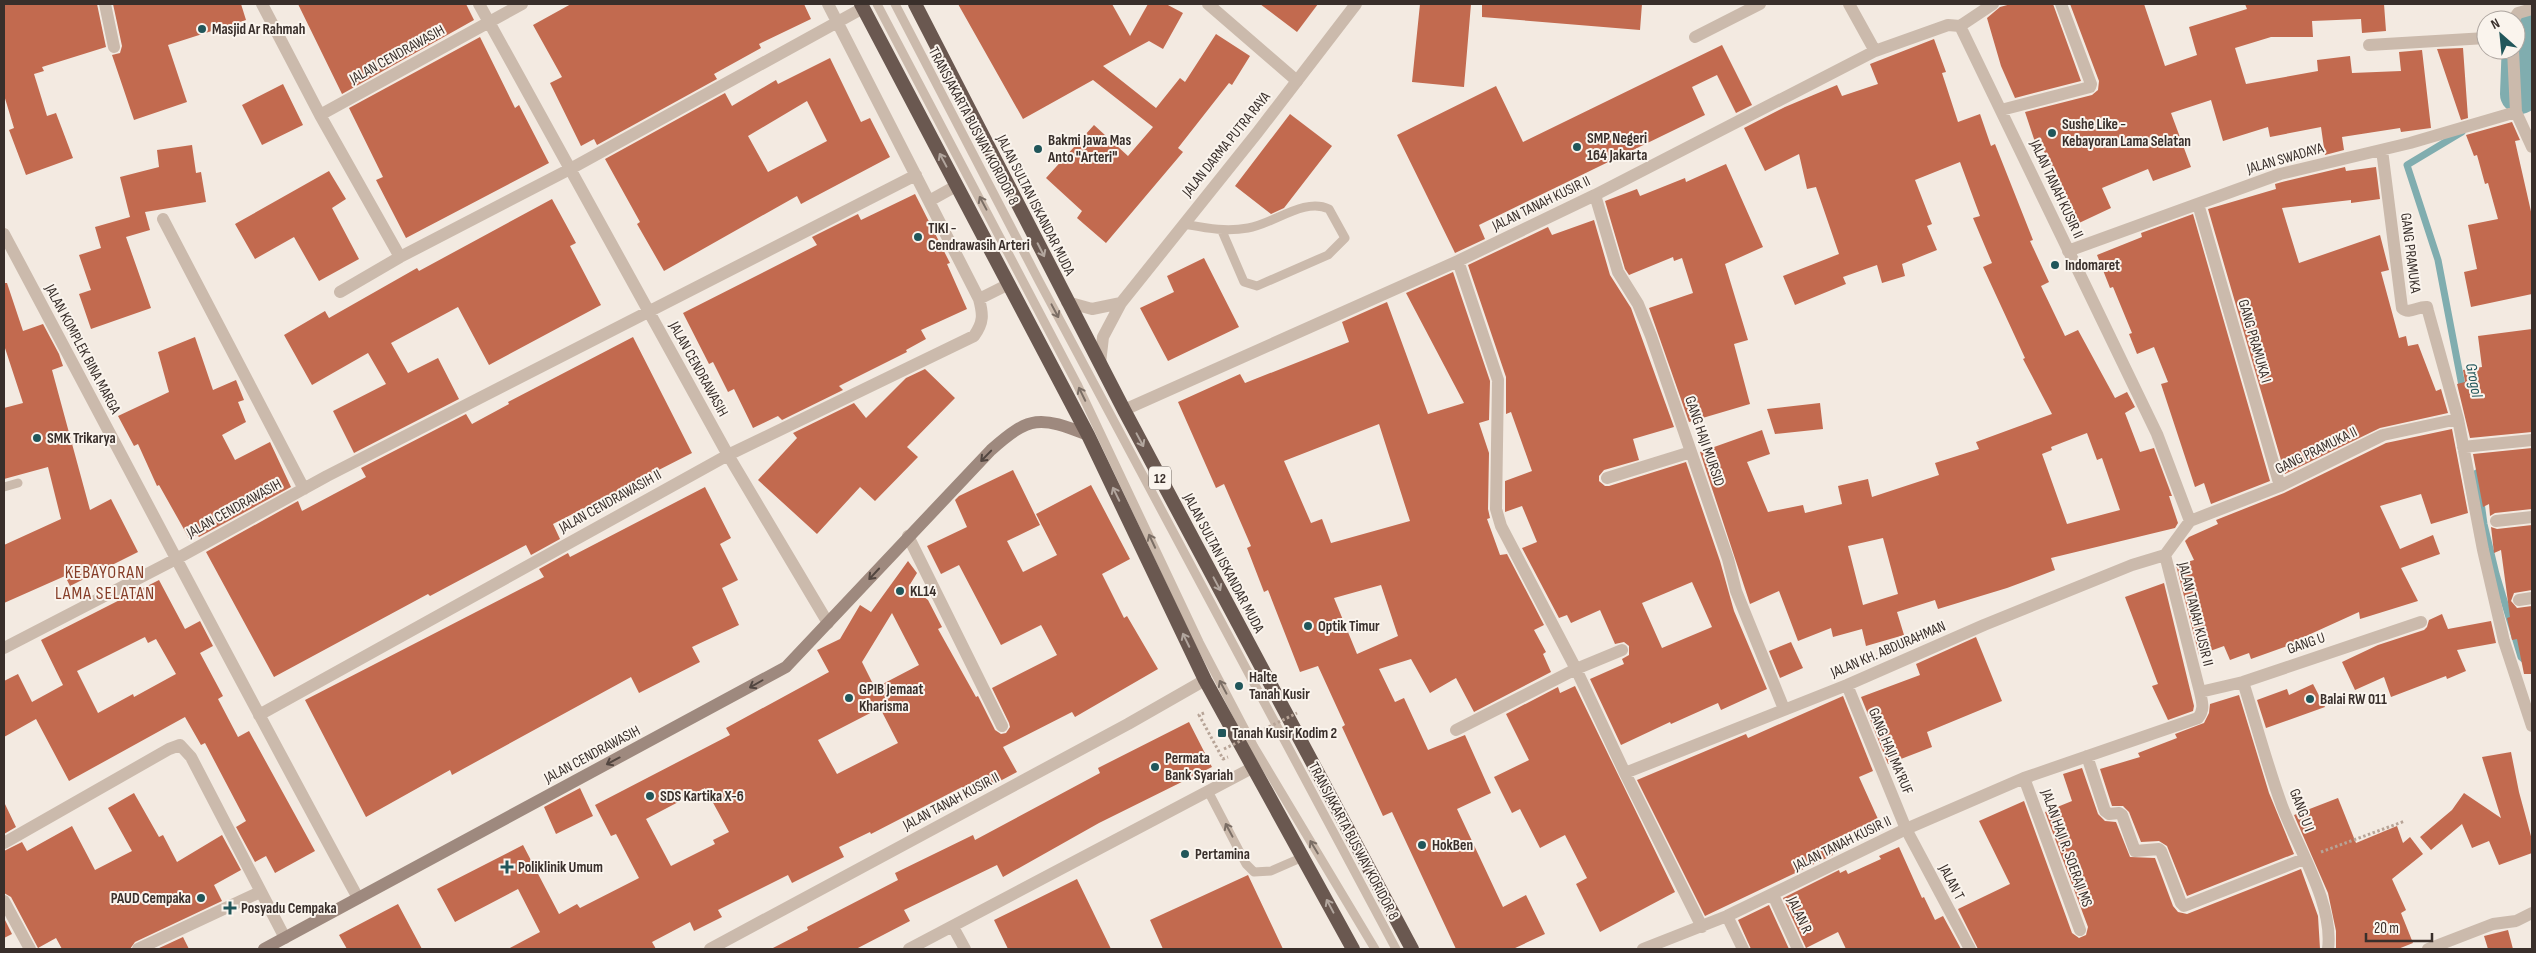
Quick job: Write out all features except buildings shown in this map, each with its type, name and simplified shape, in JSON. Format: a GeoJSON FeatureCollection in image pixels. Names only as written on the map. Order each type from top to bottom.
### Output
{"type":"FeatureCollection","features":[{"type":"Feature","properties":{"kind":"highway","name":"JALAN SULTAN ISKANDAR MUDA"},"geometry":{"type":"LineString","coordinates":[[915,4],[1067,302],[1412,949]]}},
{"type":"Feature","properties":{"kind":"highway"},"geometry":{"type":"LineString","coordinates":[[867,5],[956,186],[1088,435],[1205,680],[1353,949]]}},
{"type":"Feature","properties":{"kind":"main road","name":"JALAN CENDRAWASIH"},"geometry":{"type":"LineString","coordinates":[[264,949],[786,667],[991,450],[1023,425],[1039,421],[1055,422],[1088,435]]}},
{"type":"Feature","properties":{"kind":"street"},"geometry":{"type":"LineString","coordinates":[[105,4],[114,47]]}},
{"type":"Feature","properties":{"kind":"street"},"geometry":{"type":"LineString","coordinates":[[262,4],[320,115],[400,257]]}},
{"type":"Feature","properties":{"kind":"street","name":"JALAN CENDRAWASIH"},"geometry":{"type":"LineString","coordinates":[[479,4],[572,168],[648,312],[728,454],[828,623]]}},
{"type":"Feature","properties":{"kind":"street","name":"JALAN CENDRAWASIH"},"geometry":{"type":"LineString","coordinates":[[320,115],[522,4]]}},
{"type":"Feature","properties":{"kind":"street"},"geometry":{"type":"LineString","coordinates":[[828,4],[979,299],[1009,284]]}},
{"type":"Feature","properties":{"kind":"street"},"geometry":{"type":"LineString","coordinates":[[1208,4],[1296,81]]}},
{"type":"Feature","properties":{"kind":"street","name":"JALAN DARMA PUTRA RAYA"},"geometry":{"type":"LineString","coordinates":[[1100,363],[1103,337],[1120,303],[1356,4]]}},
{"type":"Feature","properties":{"kind":"street"},"geometry":{"type":"LineString","coordinates":[[1695,36],[1760,4]]}},
{"type":"Feature","properties":{"kind":"street"},"geometry":{"type":"LineString","coordinates":[[1849,4],[1875,51]]}},
{"type":"Feature","properties":{"kind":"street"},"geometry":{"type":"LineString","coordinates":[[1960,26],[1993,4]]}},
{"type":"Feature","properties":{"kind":"street"},"geometry":{"type":"LineString","coordinates":[[2001,110],[2090,87],[2091,84],[2061,4]]}},
{"type":"Feature","properties":{"kind":"street"},"geometry":{"type":"LineString","coordinates":[[340,292],[400,257],[572,168],[867,5]]}},
{"type":"Feature","properties":{"kind":"street","name":"JALAN TANAH KUSIR II"},"geometry":{"type":"LineString","coordinates":[[1124,410],[1458,261],[1595,195],[1875,51],[1948,24],[1960,26],[2157,434],[2190,521],[2165,556],[2203,708],[2198,718],[2024,778],[1906,829],[1727,916],[1643,949]]}},
{"type":"Feature","properties":{"kind":"street"},"geometry":{"type":"LineString","coordinates":[[2369,44],[2476,39]]}},
{"type":"Feature","properties":{"kind":"street"},"geometry":{"type":"LineString","coordinates":[[2513,60],[2516,112],[2532,147]]}},
{"type":"Feature","properties":{"kind":"street","name":"JALAN SWADAYA"},"geometry":{"type":"LineString","coordinates":[[2068,251],[2280,174],[2382,150],[2516,112]]}},
{"type":"Feature","properties":{"kind":"street","name":"GANG PRAMUKA"},"geometry":{"type":"LineString","coordinates":[[2382,150],[2402,308],[2409,311],[2422,306],[2427,308],[2458,419]]}},
{"type":"Feature","properties":{"kind":"street","name":"JALAN CENDRAWASIH"},"geometry":{"type":"LineString","coordinates":[[358,898],[259,715],[178,558],[304,489],[916,175]]}},
{"type":"Feature","properties":{"kind":"street"},"geometry":{"type":"LineString","coordinates":[[929,201],[956,186]]}},
{"type":"Feature","properties":{"kind":"street","name":"GANG HAJI MURSID"},"geometry":{"type":"LineString","coordinates":[[1595,195],[1618,272],[1634,299],[1661,363],[1736,591],[1784,709]]}},
{"type":"Feature","properties":{"kind":"street","name":"GANG PRAMUKA I"},"geometry":{"type":"LineString","coordinates":[[2198,204],[2280,486]]}},
{"type":"Feature","properties":{"kind":"street"},"geometry":{"type":"LineString","coordinates":[[163,219],[304,489]]}},
{"type":"Feature","properties":{"kind":"street","name":"JALAN KOMPLEK BINA MARGA"},"geometry":{"type":"LineString","coordinates":[[4,234],[178,558]]}},
{"type":"Feature","properties":{"kind":"street"},"geometry":{"type":"LineString","coordinates":[[1458,261],[1498,380],[1496,509],[1501,526],[1576,669],[1625,773],[1702,927]]}},
{"type":"Feature","properties":{"kind":"street","name":"JALAN CENDRAWASIH II"},"geometry":{"type":"LineString","coordinates":[[259,715],[728,454],[974,336],[981,326],[983,315],[979,299]]}},
{"type":"Feature","properties":{"kind":"street"},"geometry":{"type":"LineString","coordinates":[[1067,302],[1092,309],[1120,303]]}},
{"type":"Feature","properties":{"kind":"street"},"geometry":{"type":"LineString","coordinates":[[2458,419],[2471,447],[2504,641],[2532,726]]}},
{"type":"Feature","properties":{"kind":"street","name":"GANG PRAMUKA II"},"geometry":{"type":"LineString","coordinates":[[2190,521],[2280,486],[2383,435],[2458,419]]}},
{"type":"Feature","properties":{"kind":"street"},"geometry":{"type":"LineString","coordinates":[[2471,447],[2532,440]]}},
{"type":"Feature","properties":{"kind":"street"},"geometry":{"type":"LineString","coordinates":[[1607,478],[1691,452]]}},
{"type":"Feature","properties":{"kind":"street"},"geometry":{"type":"LineString","coordinates":[[2496,521],[2532,518]]}},
{"type":"Feature","properties":{"kind":"street"},"geometry":{"type":"LineString","coordinates":[[908,536],[1002,726]]}},
{"type":"Feature","properties":{"kind":"street","name":"JALAN KH. ABDURAHMAN"},"geometry":{"type":"LineString","coordinates":[[1625,773],[1846,685],[2132,565],[2165,556]]}},
{"type":"Feature","properties":{"kind":"street"},"geometry":{"type":"LineString","coordinates":[[4,648],[178,558]]}},
{"type":"Feature","properties":{"kind":"street"},"geometry":{"type":"LineString","coordinates":[[2519,600],[2532,598]]}},
{"type":"Feature","properties":{"kind":"street","name":"GANG U"},"geometry":{"type":"LineString","coordinates":[[2200,692],[2243,682],[2422,622]]}},
{"type":"Feature","properties":{"kind":"street"},"geometry":{"type":"LineString","coordinates":[[1456,730],[1576,669],[1622,650]]}},
{"type":"Feature","properties":{"kind":"street","name":"JALAN TANAH KUSIR II"},"geometry":{"type":"LineString","coordinates":[[710,949],[1128,724],[1205,680]]}},
{"type":"Feature","properties":{"kind":"street","name":"GANG U I"},"geometry":{"type":"LineString","coordinates":[[2243,682],[2282,804],[2324,904],[2328,920],[2328,949]]}},
{"type":"Feature","properties":{"kind":"street","name":"GANG HAJI MA'RUF"},"geometry":{"type":"LineString","coordinates":[[1846,685],[1906,829]]}},
{"type":"Feature","properties":{"kind":"street"},"geometry":{"type":"LineString","coordinates":[[4,843],[169,749],[180,745],[191,757],[285,938]]}},
{"type":"Feature","properties":{"kind":"street"},"geometry":{"type":"LineString","coordinates":[[2086,756],[2104,811],[2109,814],[2119,812],[2122,815],[2135,852],[2162,851],[2181,903],[2186,906],[2304,859]]}},
{"type":"Feature","properties":{"kind":"street"},"geometry":{"type":"LineString","coordinates":[[909,949],[1252,768]]}},
{"type":"Feature","properties":{"kind":"street","name":"JALAN HAJI R. SOERAJI MS"},"geometry":{"type":"LineString","coordinates":[[2024,778],[2080,930]]}},
{"type":"Feature","properties":{"kind":"street","name":"JALAN T"},"geometry":{"type":"LineString","coordinates":[[1906,829],[1970,949]]}},
{"type":"Feature","properties":{"kind":"street"},"geometry":{"type":"LineString","coordinates":[[138,949],[260,892]]}},
{"type":"Feature","properties":{"kind":"street","name":"JALAN R"},"geometry":{"type":"LineString","coordinates":[[1772,895],[1798,949]]}},
{"type":"Feature","properties":{"kind":"street"},"geometry":{"type":"LineString","coordinates":[[4,902],[30,949]]}},
{"type":"Feature","properties":{"kind":"street"},"geometry":{"type":"LineString","coordinates":[[2428,949],[2493,924],[2516,921],[2532,913]]}},
{"type":"Feature","properties":{"kind":"street"},"geometry":{"type":"LineString","coordinates":[[1727,916],[1743,949]]}},
{"type":"Feature","properties":{"kind":"street"},"geometry":{"type":"LineString","coordinates":[[953,926],[965,949]]}},
{"type":"Feature","properties":{"kind":"lane","name":"TRANSJAKARTA BUSWAY KORIDOR 8"},"geometry":{"type":"LineString","coordinates":[[895,4],[1039,281],[1396,949]]}},
{"type":"Feature","properties":{"kind":"lane","name":"TRANSJAKARTA BUSWAY KORIDOR 8"},"geometry":{"type":"LineString","coordinates":[[867,5],[1069,367],[1199,642],[1254,747],[1375,949]]}},
{"type":"Feature","properties":{"kind":"lane"},"geometry":{"type":"LineString","coordinates":[[1183,224],[1222,231],[1250,228],[1315,205],[1329,209],[1345,238],[1328,255],[1257,286],[1244,282],[1222,231]]}},
{"type":"Feature","properties":{"kind":"lane"},"geometry":{"type":"LineString","coordinates":[[4,487],[18,483]]}},
{"type":"Feature","properties":{"kind":"lane"},"geometry":{"type":"LineString","coordinates":[[1208,791],[1246,864],[1254,872],[1272,871],[1303,857]]}},
{"type":"Feature","properties":{"kind":"path"},"geometry":{"type":"LineString","coordinates":[[1224,749],[1297,714]]}},
{"type":"Feature","properties":{"kind":"path"},"geometry":{"type":"LineString","coordinates":[[2304,859],[2405,821]]}},
{"type":"Feature","properties":{"kind":"waterway"},"geometry":{"type":"LineString","coordinates":[[2520,94],[2522,42],[2532,29]]}},
{"type":"Feature","properties":{"kind":"waterway","name":"Grogol"},"geometry":{"type":"LineString","coordinates":[[2462,132],[2407,165],[2438,260],[2463,391]]}},
{"type":"Feature","properties":{"kind":"waterway","name":"Grogol"},"geometry":{"type":"LineString","coordinates":[[2477,473],[2484,524],[2496,574],[2521,657],[2532,666]]}},
{"type":"Feature","properties":{"kind":"place","name":"Masjid Ar Rahmah"},"geometry":{"type":"Point","coordinates":[202,29]}},
{"type":"Feature","properties":{"kind":"place","name":"Sushe Like - Kebayoran Lama Selatan"},"geometry":{"type":"Point","coordinates":[2052,133]}},
{"type":"Feature","properties":{"kind":"place","name":"SMP Negeri 164 Jakarta"},"geometry":{"type":"Point","coordinates":[1577,147]}},
{"type":"Feature","properties":{"kind":"place","name":"Bakmi Jawa Mas Anto \"Arteri\""},"geometry":{"type":"Point","coordinates":[1038,149]}},
{"type":"Feature","properties":{"kind":"place","name":"TIKI - Cendrawasih Arteri"},"geometry":{"type":"Point","coordinates":[918,237]}},
{"type":"Feature","properties":{"kind":"place","name":"Indomaret"},"geometry":{"type":"Point","coordinates":[2055,265]}},
{"type":"Feature","properties":{"kind":"place","name":"SMK Trikarya"},"geometry":{"type":"Point","coordinates":[37,438]}},
{"type":"Feature","properties":{"kind":"place","name":"KL14"},"geometry":{"type":"Point","coordinates":[900,591]}},
{"type":"Feature","properties":{"kind":"place","name":"Optik Timur"},"geometry":{"type":"Point","coordinates":[1308,626]}},
{"type":"Feature","properties":{"kind":"place","name":"Halte Tanah Kusir"},"geometry":{"type":"Point","coordinates":[1239,686]}},
{"type":"Feature","properties":{"kind":"place","name":"GPIB Jemaat Kharisma"},"geometry":{"type":"Point","coordinates":[849,698]}},
{"type":"Feature","properties":{"kind":"place","name":"Balai RW 011"},"geometry":{"type":"Point","coordinates":[2310,699]}},
{"type":"Feature","properties":{"kind":"place","name":"Tanah Kusir Kodim 2"},"geometry":{"type":"Point","coordinates":[1222,733]}},
{"type":"Feature","properties":{"kind":"place","name":"Permata Bank Syariah"},"geometry":{"type":"Point","coordinates":[1155,767]}},
{"type":"Feature","properties":{"kind":"place","name":"SDS Kartika X-6"},"geometry":{"type":"Point","coordinates":[650,796]}},
{"type":"Feature","properties":{"kind":"place","name":"HokBen"},"geometry":{"type":"Point","coordinates":[1422,845]}},
{"type":"Feature","properties":{"kind":"place","name":"Pertamina"},"geometry":{"type":"Point","coordinates":[1185,854]}},
{"type":"Feature","properties":{"kind":"place","name":"Poliklinik Umum"},"geometry":{"type":"Point","coordinates":[507,867]}},
{"type":"Feature","properties":{"kind":"place","name":"PAUD Cempaka"},"geometry":{"type":"Point","coordinates":[201,898]}},
{"type":"Feature","properties":{"kind":"place","name":"Posyadu Cempaka"},"geometry":{"type":"Point","coordinates":[230,908]}},
{"type":"Feature","properties":{"kind":"district","name":"KEBAYORAN LAMA SELATAN"},"geometry":{"type":"Point","coordinates":[105,582]}}]}
